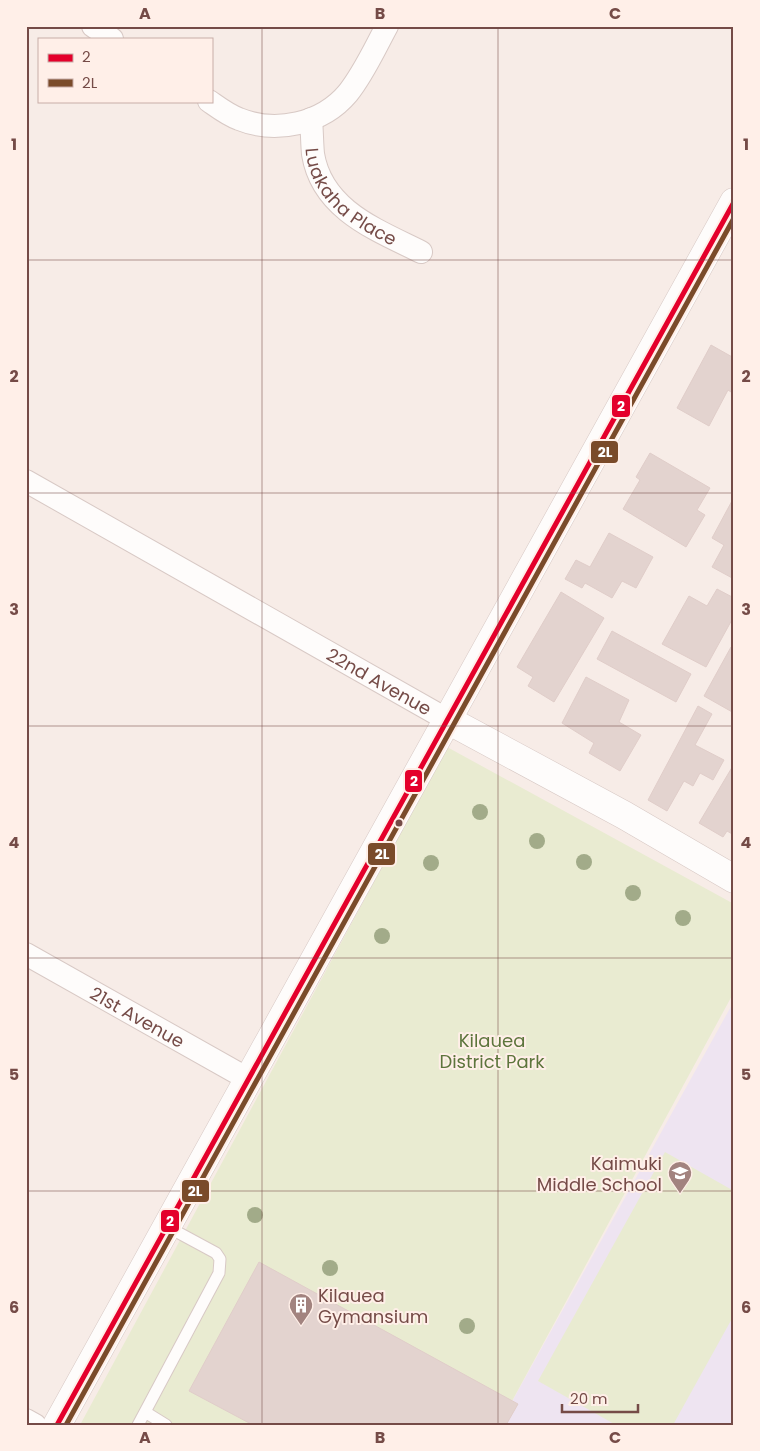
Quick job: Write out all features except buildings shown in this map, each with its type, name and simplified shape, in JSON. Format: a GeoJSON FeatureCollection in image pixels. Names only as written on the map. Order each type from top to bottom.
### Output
{"type":"FeatureCollection","features":[{"type":"Feature","properties":{"kind":"street"},"geometry":{"type":"LineString","coordinates":[[93,26],[111,38]]}},
{"type":"Feature","properties":{"kind":"street"},"geometry":{"type":"LineString","coordinates":[[210,102],[225,112],[252,124],[282,126],[311,119],[336,104],[347,94],[387,26]]}},
{"type":"Feature","properties":{"kind":"street","name":"Luakaha Place"},"geometry":{"type":"LineString","coordinates":[[311,119],[313,156],[329,194],[358,220],[421,252]]}},
{"type":"Feature","properties":{"kind":"street"},"geometry":{"type":"LineString","coordinates":[[57,1425],[446,719],[734,202]]}},
{"type":"Feature","properties":{"kind":"street","name":"22nd Avenue"},"geometry":{"type":"LineString","coordinates":[[26,481],[446,719],[624,816],[734,879]]}},
{"type":"Feature","properties":{"kind":"street","name":"21st Avenue"},"geometry":{"type":"LineString","coordinates":[[26,954],[248,1079]]}},
{"type":"Feature","properties":{"kind":"street"},"geometry":{"type":"LineString","coordinates":[[26,1420],[36,1425]]}},
{"type":"Feature","properties":{"kind":"lane"},"geometry":{"type":"LineString","coordinates":[[138,1425],[219,1273],[221,1265],[216,1253],[166,1226]]}},
{"type":"Feature","properties":{"kind":"lane"},"geometry":{"type":"LineString","coordinates":[[145,1412],[166,1425]]}},
{"type":"Feature","properties":{"kind":"shaded area","name":"Kaimuki Middle School"},"geometry":{"type":"Polygon","coordinates":[[[734,1001],[734,1425],[499,1425],[520,1387],[734,1001]]]}},
{"type":"Feature","properties":{"kind":"green space","name":"Kilauea District Park"},"geometry":{"type":"Polygon","coordinates":[[[447,747],[734,904],[734,992],[499,1425],[80,1425],[447,747]]]}},
{"type":"Feature","properties":{"kind":"green space","name":"Kaimuki Middle School"},"geometry":{"type":"Polygon","coordinates":[[[665,1152],[734,1191],[734,1315],[673,1425],[616,1425],[538,1381],[665,1152]]]}},
{"type":"Feature","properties":{"kind":"transit line","name":"2"},"geometry":{"type":"LineString","coordinates":[[57,1425],[734,202]]}},
{"type":"Feature","properties":{"kind":"transit line","name":"2L"},"geometry":{"type":"LineString","coordinates":[[66,1425],[734,218]]}},
{"type":"Feature","properties":{"kind":"place","name":"Kaimuki Middle School"},"geometry":{"type":"Point","coordinates":[680,1194]}},
{"type":"Feature","properties":{"kind":"place","name":"Kilauea Gymansium"},"geometry":{"type":"Point","coordinates":[301,1326]}}]}
